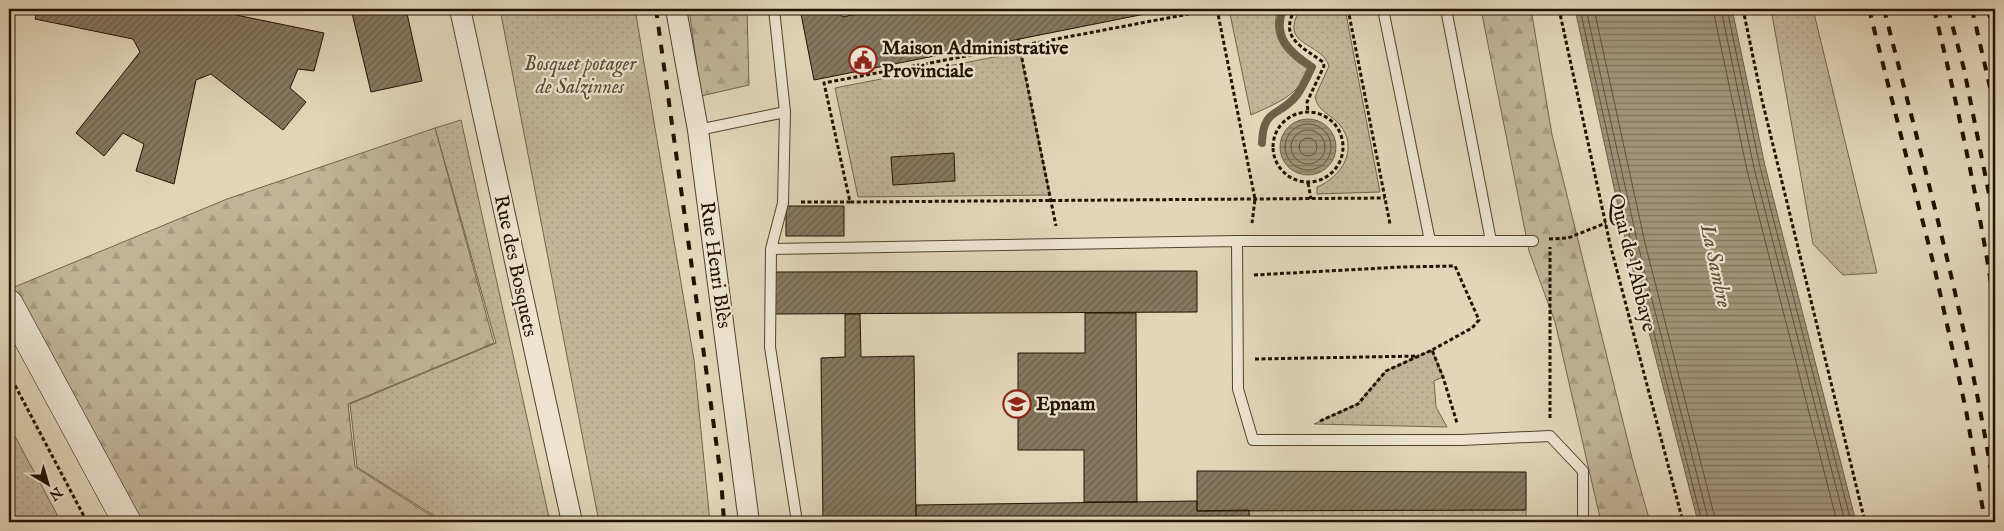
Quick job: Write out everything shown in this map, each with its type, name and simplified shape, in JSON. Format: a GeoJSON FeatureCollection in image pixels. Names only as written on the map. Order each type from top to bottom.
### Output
{"type":"FeatureCollection","features":[{"type":"Feature","properties":{"kind":"main road"},"geometry":{"type":"LineString","coordinates":[[9,304],[127,522]]}},
{"type":"Feature","properties":{"kind":"street","name":"Rue des Bosquets"},"geometry":{"type":"LineString","coordinates":[[460,9],[572,522]]}},
{"type":"Feature","properties":{"kind":"street","name":"Rue Henri Blès"},"geometry":{"type":"LineString","coordinates":[[676,9],[698,130],[749,522]]}},
{"type":"Feature","properties":{"kind":"lane"},"geometry":{"type":"LineString","coordinates":[[774,9],[785,112],[782,203],[772,249],[770,347],[797,522]]}},
{"type":"Feature","properties":{"kind":"lane"},"geometry":{"type":"LineString","coordinates":[[1383,9],[1430,241]]}},
{"type":"Feature","properties":{"kind":"lane"},"geometry":{"type":"LineString","coordinates":[[1446,9],[1491,241]]}},
{"type":"Feature","properties":{"kind":"lane"},"geometry":{"type":"LineString","coordinates":[[698,130],[785,112]]}},
{"type":"Feature","properties":{"kind":"lane"},"geometry":{"type":"LineString","coordinates":[[772,249],[1237,241],[1533,241]]}},
{"type":"Feature","properties":{"kind":"lane"},"geometry":{"type":"LineString","coordinates":[[1237,241],[1238,389],[1253,440],[1462,440],[1550,436],[1583,470],[1583,522]]}},
{"type":"Feature","properties":{"kind":"path"},"geometry":{"type":"LineString","coordinates":[[850,202],[824,83],[1216,9],[1255,200],[1250,241]]}},
{"type":"Feature","properties":{"kind":"path"},"geometry":{"type":"LineString","coordinates":[[1295,9],[1289,20],[1288,30],[1296,43],[1322,62],[1324,66],[1307,102],[1308,112]]}},
{"type":"Feature","properties":{"kind":"path"},"geometry":{"type":"LineString","coordinates":[[1348,9],[1393,241]]}},
{"type":"Feature","properties":{"kind":"path","name":"Quai de l'Abbaye"},"geometry":{"type":"LineString","coordinates":[[1559,9],[1606,223],[1683,522]]}},
{"type":"Feature","properties":{"kind":"path"},"geometry":{"type":"LineString","coordinates":[[1743,9],[1762,100],[1865,522]]}},
{"type":"Feature","properties":{"kind":"path"},"geometry":{"type":"LineString","coordinates":[[1018,39],[1059,244]]}},
{"type":"Feature","properties":{"kind":"path"},"geometry":{"type":"LineString","coordinates":[[1308,112],[1328,118],[1342,136],[1344,147],[1342,158],[1329,176],[1308,183],[1287,176],[1274,159],[1272,148],[1279,127],[1287,119],[1308,112]]}},
{"type":"Feature","properties":{"kind":"path"},"geometry":{"type":"LineString","coordinates":[[1308,183],[1311,199]]}},
{"type":"Feature","properties":{"kind":"path"},"geometry":{"type":"LineString","coordinates":[[782,203],[1385,198]]}},
{"type":"Feature","properties":{"kind":"path"},"geometry":{"type":"LineString","coordinates":[[1533,241],[1568,238],[1606,223]]}},
{"type":"Feature","properties":{"kind":"path"},"geometry":{"type":"LineString","coordinates":[[1550,239],[1550,436]]}},
{"type":"Feature","properties":{"kind":"path"},"geometry":{"type":"LineString","coordinates":[[1251,284],[1252,275],[1401,266],[1455,266],[1478,320],[1472,328],[1432,350],[1386,371],[1358,404],[1314,424],[1294,426],[1294,441]]}},
{"type":"Feature","properties":{"kind":"path"},"geometry":{"type":"LineString","coordinates":[[1432,350],[1443,377],[1462,440]]}},
{"type":"Feature","properties":{"kind":"path"},"geometry":{"type":"LineString","coordinates":[[1250,359],[1419,356]]}},
{"type":"Feature","properties":{"kind":"path"},"geometry":{"type":"LineString","coordinates":[[9,374],[87,522]]}},
{"type":"Feature","properties":{"kind":"green space","name":"Bosquet potager de Salzinnes"},"geometry":{"type":"Polygon","coordinates":[[[500,9],[635,9],[694,360],[710,522],[599,522],[500,9]]]}},
{"type":"Feature","properties":{"kind":"green space"},"geometry":{"type":"Polygon","coordinates":[[[689,9],[747,9],[749,85],[701,96],[689,9]]]}},
{"type":"Feature","properties":{"kind":"green space"},"geometry":{"type":"Polygon","coordinates":[[[1229,9],[1278,9],[1276,19],[1277,37],[1292,58],[1308,69],[1299,86],[1292,93],[1277,103],[1251,115],[1229,9]]]}},
{"type":"Feature","properties":{"kind":"green space"},"geometry":{"type":"Polygon","coordinates":[[[1300,9],[1345,9],[1380,192],[1317,194],[1317,187],[1334,176],[1345,161],[1348,153],[1348,143],[1340,125],[1322,110],[1315,97],[1329,66],[1325,58],[1297,37],[1294,30],[1295,21],[1300,9]]]}},
{"type":"Feature","properties":{"kind":"green space"},"geometry":{"type":"Polygon","coordinates":[[[1481,9],[1531,9],[1552,135],[1633,462],[1650,522],[1601,522],[1555,322],[1529,251],[1481,9]]]}},
{"type":"Feature","properties":{"kind":"green space"},"geometry":{"type":"Polygon","coordinates":[[[1771,9],[1813,9],[1877,273],[1843,275],[1813,244],[1771,9]]]}},
{"type":"Feature","properties":{"kind":"green space"},"geometry":{"type":"Polygon","coordinates":[[[1020,52],[1050,195],[858,197],[835,88],[1020,52]]]}},
{"type":"Feature","properties":{"kind":"green space"},"geometry":{"type":"Polygon","coordinates":[[[461,120],[550,522],[444,522],[357,467],[350,404],[496,343],[435,128],[461,120]]]}},
{"type":"Feature","properties":{"kind":"green space"},"geometry":{"type":"Polygon","coordinates":[[[435,128],[494,343],[348,404],[355,467],[441,522],[139,522],[12,288],[227,199],[435,128]]]}},
{"type":"Feature","properties":{"kind":"green space"},"geometry":{"type":"Polygon","coordinates":[[[1432,350],[1443,377],[1434,381],[1436,407],[1447,427],[1314,424],[1357,404],[1386,371],[1432,350]]]}},
{"type":"Feature","properties":{"kind":"green space"},"geometry":{"type":"Polygon","coordinates":[[[9,425],[61,522],[9,522],[9,425]]]}},
{"type":"Feature","properties":{"kind":"green space"},"geometry":{"type":"Polygon","coordinates":[[[1249,510],[1526,510],[1526,522],[1249,522],[1249,510]]]}},
{"type":"Feature","properties":{"kind":"water","name":"La Sambre"},"geometry":{"type":"Polygon","coordinates":[[[1575,9],[1732,9],[1765,166],[1856,522],[1698,522],[1627,247],[1575,9]]]}},
{"type":"Feature","properties":{"kind":"water"},"geometry":{"type":"Polygon","coordinates":[[[1308,119],[1319,121],[1328,127],[1334,136],[1336,147],[1334,158],[1328,167],[1319,173],[1308,175],[1297,173],[1288,167],[1282,158],[1280,147],[1282,136],[1288,127],[1297,121],[1308,119]]]}},
{"type":"Feature","properties":{"kind":"building"},"geometry":{"type":"Polygon","coordinates":[[[38,9],[234,9],[236,15],[324,33],[314,71],[298,69],[290,88],[306,102],[283,130],[211,74],[196,80],[174,184],[136,171],[144,144],[123,133],[104,156],[76,133],[140,52],[133,39],[35,19],[38,9]]]}},
{"type":"Feature","properties":{"kind":"building"},"geometry":{"type":"Polygon","coordinates":[[[351,9],[406,9],[422,81],[371,92],[351,9]]]}},
{"type":"Feature","properties":{"kind":"building","name":"Maison Administrative Provinciale"},"geometry":{"type":"Polygon","coordinates":[[[800,9],[841,9],[842,17],[884,9],[1170,9],[814,80],[800,9]]]}},
{"type":"Feature","properties":{"kind":"building"},"geometry":{"type":"Polygon","coordinates":[[[954,153],[955,181],[893,185],[891,157],[954,153]]]}},
{"type":"Feature","properties":{"kind":"building"},"geometry":{"type":"Polygon","coordinates":[[[786,206],[844,206],[844,236],[786,236],[786,206]]]}},
{"type":"Feature","properties":{"kind":"building"},"geometry":{"type":"Polygon","coordinates":[[[1197,271],[1197,312],[774,314],[774,272],[1197,271]]]}},
{"type":"Feature","properties":{"kind":"building"},"geometry":{"type":"Polygon","coordinates":[[[1085,313],[1136,313],[1137,502],[1084,502],[1084,450],[1018,450],[1018,353],[1085,353],[1085,313]]]}},
{"type":"Feature","properties":{"kind":"building"},"geometry":{"type":"Polygon","coordinates":[[[845,314],[860,314],[861,357],[914,356],[916,522],[823,522],[821,358],[845,357],[845,314]]]}},
{"type":"Feature","properties":{"kind":"building"},"geometry":{"type":"Polygon","coordinates":[[[1197,471],[1526,472],[1526,510],[1197,511],[1197,471]]]}},
{"type":"Feature","properties":{"kind":"building"},"geometry":{"type":"Polygon","coordinates":[[[1197,501],[1197,511],[1249,510],[1249,522],[916,522],[916,505],[1197,501]]]}},
{"type":"Feature","properties":{"kind":"waterway"},"geometry":{"type":"LineString","coordinates":[[1262,143],[1263,132],[1269,118],[1291,102],[1297,95],[1312,67],[1290,50],[1285,43],[1280,28],[1283,9]]}},
{"type":"Feature","properties":{"kind":"railway"},"geometry":{"type":"LineString","coordinates":[[656,9],[721,477],[724,522]]}},
{"type":"Feature","properties":{"kind":"railway"},"geometry":{"type":"LineString","coordinates":[[1869,9],[1934,266],[1966,410],[1985,522]]}},
{"type":"Feature","properties":{"kind":"railway"},"geometry":{"type":"LineString","coordinates":[[1884,9],[1959,311],[1995,495]]}},
{"type":"Feature","properties":{"kind":"railway"},"geometry":{"type":"LineString","coordinates":[[1934,9],[1968,158],[1983,233],[1995,309]]}},
{"type":"Feature","properties":{"kind":"railway"},"geometry":{"type":"LineString","coordinates":[[1948,9],[1964,69],[1995,224]]}},
{"type":"Feature","properties":{"kind":"railway"},"geometry":{"type":"LineString","coordinates":[[1972,9],[1995,109]]}},
{"type":"Feature","properties":{"kind":"railway"},"geometry":{"type":"LineString","coordinates":[[1988,9],[1995,38]]}},
{"type":"Feature","properties":{"kind":"place","name":"Maison Administrative Provinciale"},"geometry":{"type":"Point","coordinates":[863,60]}},
{"type":"Feature","properties":{"kind":"place","name":"Epnam"},"geometry":{"type":"Point","coordinates":[1017,404]}}]}
